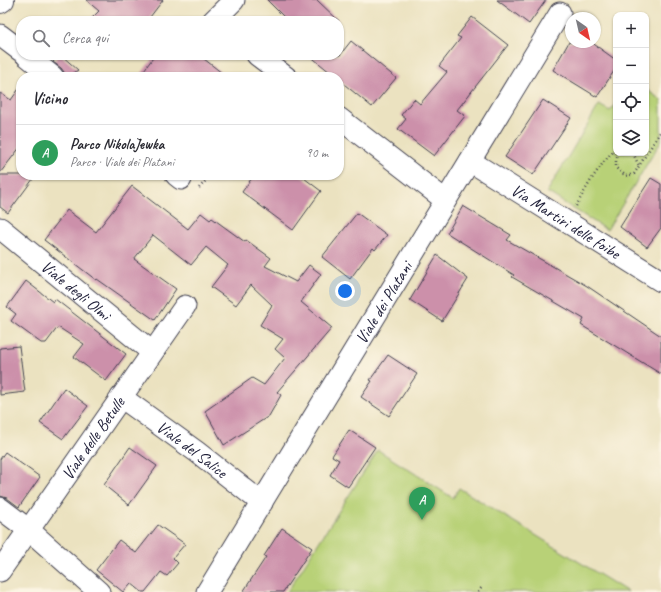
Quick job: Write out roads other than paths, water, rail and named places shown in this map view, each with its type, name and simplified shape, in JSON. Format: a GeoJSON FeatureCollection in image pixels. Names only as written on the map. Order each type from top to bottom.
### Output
{"type":"FeatureCollection","features":[{"type":"Feature","properties":{"kind":"street"},"geometry":{"type":"LineString","coordinates":[[218,16],[234,0]]}},
{"type":"Feature","properties":{"kind":"street","name":"Viale dei Platani"},"geometry":{"type":"LineString","coordinates":[[206,592],[262,503],[560,13]]}},
{"type":"Feature","properties":{"kind":"street"},"geometry":{"type":"LineString","coordinates":[[0,35],[16,47]]}},
{"type":"Feature","properties":{"kind":"street"},"geometry":{"type":"LineString","coordinates":[[32,60],[47,72]]}},
{"type":"Feature","properties":{"kind":"street"},"geometry":{"type":"LineString","coordinates":[[264,60],[279,72]]}},
{"type":"Feature","properties":{"kind":"street"},"geometry":{"type":"LineString","coordinates":[[344,122],[445,200]]}},
{"type":"Feature","properties":{"kind":"street","name":"Via Martiri delle foibe"},"geometry":{"type":"LineString","coordinates":[[470,161],[661,281]]}},
{"type":"Feature","properties":{"kind":"street","name":"Viale degli Olmi"},"geometry":{"type":"LineString","coordinates":[[0,228],[152,352]]}},
{"type":"Feature","properties":{"kind":"street","name":"Viale delle Betulle"},"geometry":{"type":"LineString","coordinates":[[0,571],[185,306]]}},
{"type":"Feature","properties":{"kind":"street","name":"Viale del Salice"},"geometry":{"type":"LineString","coordinates":[[121,397],[197,452],[262,503]]}},
{"type":"Feature","properties":{"kind":"street"},"geometry":{"type":"LineString","coordinates":[[0,508],[29,530],[99,592]]}},
{"type":"Feature","properties":{"kind":"place","name":"Parco NikolaJewka"},"geometry":{"type":"Point","coordinates":[422,520]}}]}
